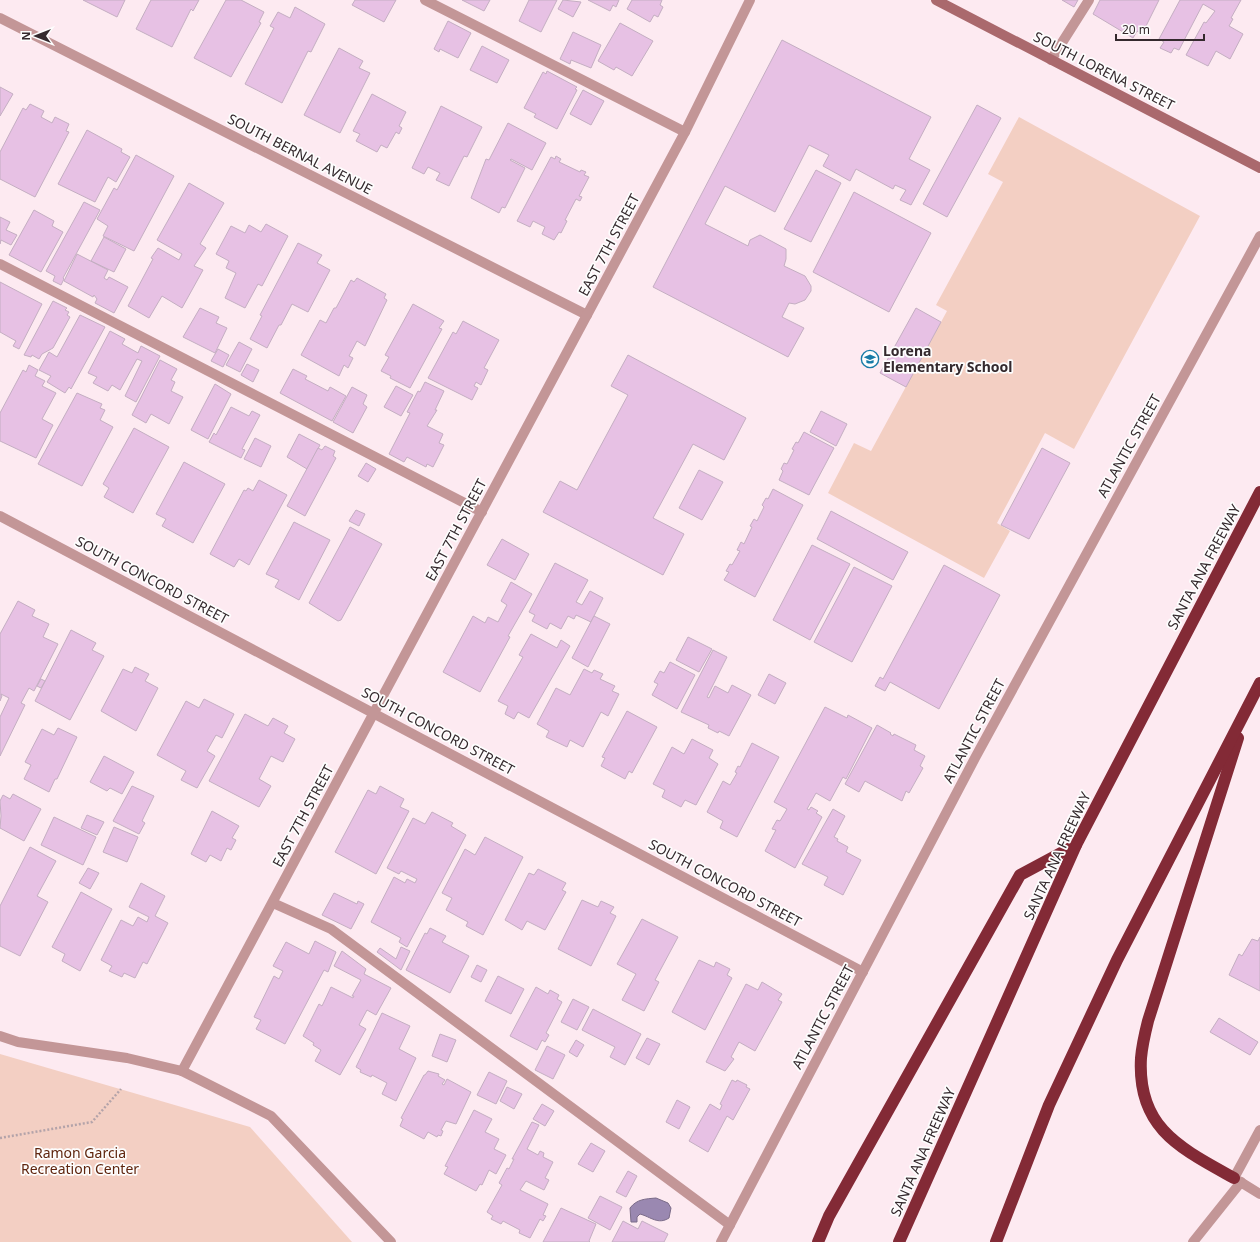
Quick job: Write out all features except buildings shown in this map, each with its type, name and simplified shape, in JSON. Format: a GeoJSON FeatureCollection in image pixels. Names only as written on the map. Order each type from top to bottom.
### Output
{"type":"FeatureCollection","features":[{"type":"Feature","properties":{"kind":"highway","name":"SANTA ANA FREEWAY"},"geometry":{"type":"LineString","coordinates":[[899,1242],[1076,845],[1260,492]]}},
{"type":"Feature","properties":{"kind":"highway"},"geometry":{"type":"LineString","coordinates":[[996,1242],[1049,1105],[1117,960],[1260,683]]}},
{"type":"Feature","properties":{"kind":"highway"},"geometry":{"type":"LineString","coordinates":[[1238,1180],[1187,1152],[1162,1130],[1149,1111],[1142,1086],[1141,1057],[1148,1022],[1249,704]]}},
{"type":"Feature","properties":{"kind":"highway"},"geometry":{"type":"LineString","coordinates":[[818,1242],[829,1216],[1020,875],[1076,845]]}},
{"type":"Feature","properties":{"kind":"main road","name":"SOUTH LORENA STREET"},"geometry":{"type":"LineString","coordinates":[[936,0],[1260,168]]}},
{"type":"Feature","properties":{"kind":"street"},"geometry":{"type":"LineString","coordinates":[[426,0],[685,132]]}},
{"type":"Feature","properties":{"kind":"street","name":"EAST 7TH STREET"},"geometry":{"type":"LineString","coordinates":[[182,1071],[685,132],[750,0]]}},
{"type":"Feature","properties":{"kind":"street"},"geometry":{"type":"LineString","coordinates":[[1051,60],[1089,0]]}},
{"type":"Feature","properties":{"kind":"street","name":"SOUTH BERNAL AVENUE"},"geometry":{"type":"LineString","coordinates":[[0,18],[587,315]]}},
{"type":"Feature","properties":{"kind":"street","name":"ATLANTIC STREET"},"geometry":{"type":"LineString","coordinates":[[721,1242],[975,758],[1260,236]]}},
{"type":"Feature","properties":{"kind":"street"},"geometry":{"type":"LineString","coordinates":[[0,264],[482,512]]}},
{"type":"Feature","properties":{"kind":"street","name":"SOUTH CONCORD STREET"},"geometry":{"type":"LineString","coordinates":[[0,516],[863,972]]}},
{"type":"Feature","properties":{"kind":"street"},"geometry":{"type":"LineString","coordinates":[[273,902],[330,929],[730,1225]]}},
{"type":"Feature","properties":{"kind":"street"},"geometry":{"type":"LineString","coordinates":[[0,1036],[18,1042],[127,1058],[182,1071],[271,1116],[391,1242]]}},
{"type":"Feature","properties":{"kind":"street"},"geometry":{"type":"LineString","coordinates":[[1194,1242],[1238,1180],[1260,1130]]}},
{"type":"Feature","properties":{"kind":"street"},"geometry":{"type":"LineString","coordinates":[[1238,1180],[1260,1194]]}},
{"type":"Feature","properties":{"kind":"path"},"geometry":{"type":"LineString","coordinates":[[0,1138],[92,1122],[121,1089]]}},
{"type":"Feature","properties":{"kind":"green space"},"geometry":{"type":"Polygon","coordinates":[[[1019,117],[1200,216],[1074,449],[1045,433],[997,523],[1010,531],[984,578],[828,493],[854,443],[871,451],[947,311],[936,305],[1003,182],[988,174],[1019,117]]]}},
{"type":"Feature","properties":{"kind":"green space","name":"Ramon Garcia Recreation Center"},"geometry":{"type":"Polygon","coordinates":[[[0,1054],[250,1127],[352,1242],[0,1242],[0,1054]]]}},
{"type":"Feature","properties":{"kind":"shaded area"},"geometry":{"type":"Polygon","coordinates":[[[656,1198],[668,1203],[671,1208],[669,1218],[658,1221],[640,1214],[637,1217],[637,1222],[631,1222],[630,1208],[635,1203],[642,1200],[656,1198]]]}},
{"type":"Feature","properties":{"kind":"place","name":"Lorena Elementary School"},"geometry":{"type":"Point","coordinates":[870,359]}}]}
